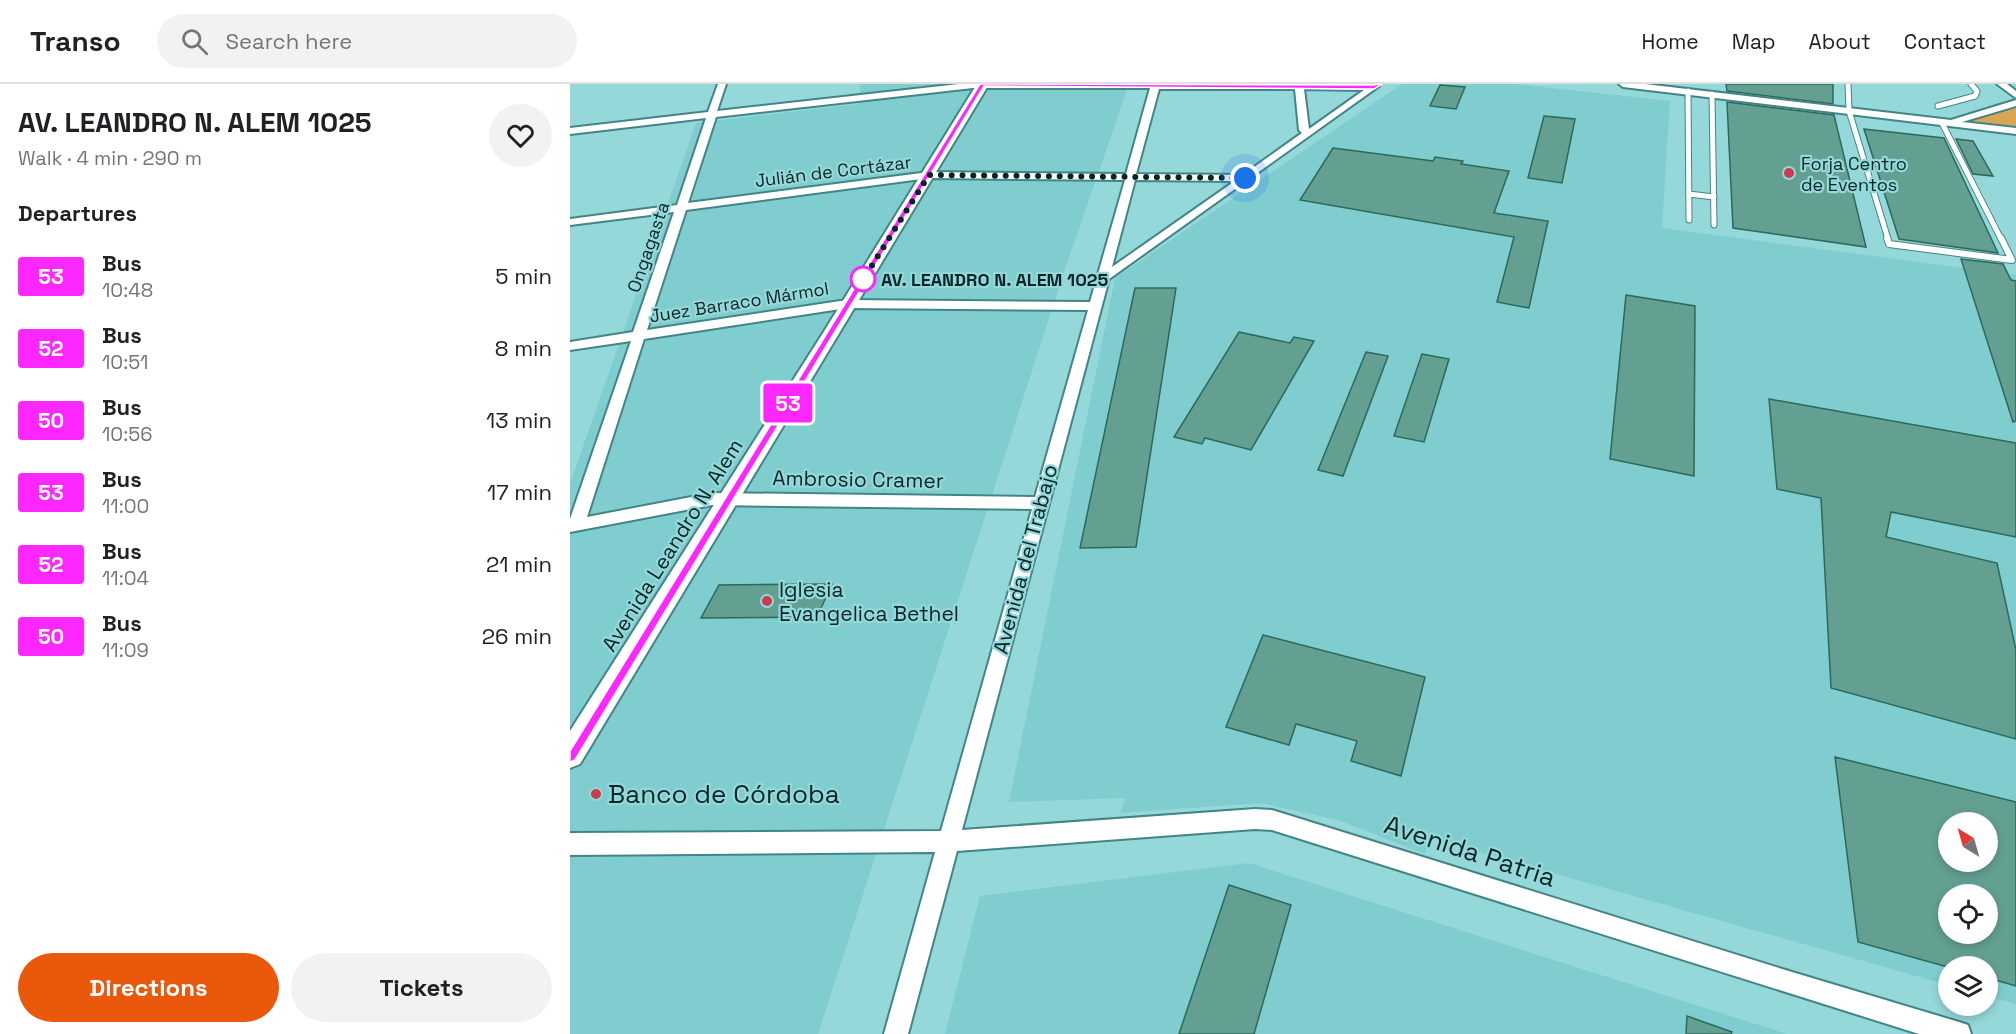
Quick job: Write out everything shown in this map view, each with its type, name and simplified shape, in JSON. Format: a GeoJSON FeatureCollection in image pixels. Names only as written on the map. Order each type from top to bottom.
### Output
{"type":"FeatureCollection","features":[{"type":"Feature","properties":{"kind":"main road","name":"Avenida Leandro N. Alem"},"geometry":{"type":"LineString","coordinates":[[570,755],[832,333],[847,304],[929,175],[982,84]]}},
{"type":"Feature","properties":{"kind":"street","name":"Ongagasta"},"geometry":{"type":"LineString","coordinates":[[573,525],[722,84]]}},
{"type":"Feature","properties":{"kind":"street"},"geometry":{"type":"LineString","coordinates":[[874,84],[874,96]]}},
{"type":"Feature","properties":{"kind":"street"},"geometry":{"type":"LineString","coordinates":[[570,131],[982,84],[1376,86]]}},
{"type":"Feature","properties":{"kind":"street"},"geometry":{"type":"LineString","coordinates":[[1623,84],[2016,130]]}},
{"type":"Feature","properties":{"kind":"street"},"geometry":{"type":"LineString","coordinates":[[2001,84],[2016,96]]}},
{"type":"Feature","properties":{"kind":"street","name":"Avenida del Trabajo"},"geometry":{"type":"LineString","coordinates":[[896,1034],[1155,85]]}},
{"type":"Feature","properties":{"kind":"street"},"geometry":{"type":"LineString","coordinates":[[1299,86],[1304,130],[1308,134]]}},
{"type":"Feature","properties":{"kind":"street"},"geometry":{"type":"LineString","coordinates":[[1103,277],[1376,86]]}},
{"type":"Feature","properties":{"kind":"street"},"geometry":{"type":"LineString","coordinates":[[1945,123],[2016,103]]}},
{"type":"Feature","properties":{"kind":"street","name":"Julián de Cortázar"},"geometry":{"type":"LineString","coordinates":[[570,222],[929,175],[1245,178]]}},
{"type":"Feature","properties":{"kind":"street","name":"Juez Barraco Mármol"},"geometry":{"type":"LineString","coordinates":[[570,346],[847,304],[1095,306]]}},
{"type":"Feature","properties":{"kind":"street","name":"Ambrosio Cramer"},"geometry":{"type":"LineString","coordinates":[[573,525],[712,499],[1040,503]]}},
{"type":"Feature","properties":{"kind":"street","name":"Avenida Patria"},"geometry":{"type":"LineString","coordinates":[[570,844],[950,841],[1256,819],[1272,820],[1792,984],[1959,1034]]}},
{"type":"Feature","properties":{"kind":"lane"},"geometry":{"type":"LineString","coordinates":[[1848,84],[1849,111],[1889,244],[2012,260],[1945,123]]}},
{"type":"Feature","properties":{"kind":"lane"},"geometry":{"type":"LineString","coordinates":[[1938,106],[1975,96],[1977,91],[1971,84]]}},
{"type":"Feature","properties":{"kind":"lane"},"geometry":{"type":"LineString","coordinates":[[1688,91],[1689,220]]}},
{"type":"Feature","properties":{"kind":"lane"},"geometry":{"type":"LineString","coordinates":[[1712,94],[1714,225]]}},
{"type":"Feature","properties":{"kind":"lane"},"geometry":{"type":"LineString","coordinates":[[1689,194],[1714,197]]}},
{"type":"Feature","properties":{"kind":"shaded area"},"geometry":{"type":"Polygon","coordinates":[[[860,84],[1129,84],[1063,275],[818,1034],[570,1034],[570,484],[696,123],[859,104],[860,84]]]}},
{"type":"Feature","properties":{"kind":"shaded area"},"geometry":{"type":"Polygon","coordinates":[[[1402,84],[1516,84],[1670,101],[1662,228],[2016,275],[2016,1004],[1998,999],[1998,956],[1938,956],[1938,982],[1429,838],[1425,854],[1341,821],[1261,803],[1120,813],[1126,798],[1009,802],[1115,278],[1402,84]]]}},
{"type":"Feature","properties":{"kind":"shaded area"},"geometry":{"type":"Polygon","coordinates":[[[2016,103],[2016,131],[1948,123],[2016,103]]]}},
{"type":"Feature","properties":{"kind":"shaded area"},"geometry":{"type":"Polygon","coordinates":[[[1249,863],[1787,1034],[945,1034],[980,896],[1249,863]]]}},
{"type":"Feature","properties":{"kind":"building"},"geometry":{"type":"Polygon","coordinates":[[[1726,84],[1833,84],[1833,104],[1727,91],[1726,84]]]}},
{"type":"Feature","properties":{"kind":"building"},"geometry":{"type":"Polygon","coordinates":[[[1440,85],[1465,87],[1456,109],[1430,106],[1440,85]]]}},
{"type":"Feature","properties":{"kind":"building","name":"Forja Centro de Eventos"},"geometry":{"type":"Polygon","coordinates":[[[1727,102],[1834,115],[1866,247],[1733,228],[1727,102]]]}},
{"type":"Feature","properties":{"kind":"building"},"geometry":{"type":"Polygon","coordinates":[[[1544,116],[1575,119],[1562,183],[1528,178],[1544,116]]]}},
{"type":"Feature","properties":{"kind":"building"},"geometry":{"type":"Polygon","coordinates":[[[1864,129],[1944,138],[1998,253],[1899,239],[1864,129]]]}},
{"type":"Feature","properties":{"kind":"building"},"geometry":{"type":"Polygon","coordinates":[[[1956,139],[1973,141],[1993,176],[1973,174],[1956,139]]]}},
{"type":"Feature","properties":{"kind":"building"},"geometry":{"type":"Polygon","coordinates":[[[1333,148],[1433,161],[1435,157],[1463,161],[1461,164],[1509,171],[1494,213],[1548,221],[1529,308],[1497,302],[1514,237],[1300,200],[1333,148]]]}},
{"type":"Feature","properties":{"kind":"building"},"geometry":{"type":"Polygon","coordinates":[[[1961,259],[2003,264],[2011,280],[2016,281],[2016,421],[2013,422],[1961,259]]]}},
{"type":"Feature","properties":{"kind":"building"},"geometry":{"type":"Polygon","coordinates":[[[1135,288],[1176,288],[1136,547],[1080,548],[1135,288]]]}},
{"type":"Feature","properties":{"kind":"building"},"geometry":{"type":"Polygon","coordinates":[[[1626,295],[1695,306],[1694,476],[1610,459],[1626,295]]]}},
{"type":"Feature","properties":{"kind":"building"},"geometry":{"type":"Polygon","coordinates":[[[1239,332],[1290,343],[1294,337],[1314,341],[1251,450],[1205,438],[1202,444],[1174,437],[1239,332]]]}},
{"type":"Feature","properties":{"kind":"building"},"geometry":{"type":"Polygon","coordinates":[[[1366,352],[1388,356],[1343,476],[1318,470],[1366,352]]]}},
{"type":"Feature","properties":{"kind":"building"},"geometry":{"type":"Polygon","coordinates":[[[1422,354],[1449,359],[1424,442],[1394,436],[1422,354]]]}},
{"type":"Feature","properties":{"kind":"building"},"geometry":{"type":"Polygon","coordinates":[[[1769,399],[2016,443],[2016,537],[1891,512],[1886,537],[1997,563],[2016,650],[2016,739],[1831,688],[1821,498],[1777,489],[1769,399]]]}},
{"type":"Feature","properties":{"kind":"building","name":"Iglesia Evangelica Bethel"},"geometry":{"type":"Polygon","coordinates":[[[832,584],[817,617],[701,618],[719,585],[832,584]]]}},
{"type":"Feature","properties":{"kind":"building"},"geometry":{"type":"Polygon","coordinates":[[[1263,635],[1425,677],[1401,776],[1351,761],[1357,741],[1296,724],[1289,745],[1226,727],[1263,635]]]}},
{"type":"Feature","properties":{"kind":"building"},"geometry":{"type":"Polygon","coordinates":[[[1835,757],[2016,802],[2016,986],[1998,981],[1998,956],[1938,956],[1938,964],[1858,942],[1835,757]]]}},
{"type":"Feature","properties":{"kind":"building"},"geometry":{"type":"Polygon","coordinates":[[[1229,885],[1291,905],[1254,1034],[1179,1034],[1229,885]]]}},
{"type":"Feature","properties":{"kind":"building"},"geometry":{"type":"Polygon","coordinates":[[[1687,1016],[1732,1032],[1731,1034],[1686,1034],[1687,1016]]]}},
{"type":"Feature","properties":{"kind":"bus line","name":"53"},"geometry":{"type":"LineString","coordinates":[[570,755],[832,333],[847,304],[929,175],[982,85],[1374,87],[1379,84]]}},
{"type":"Feature","properties":{"kind":"place","name":"Forja Centro de Eventos"},"geometry":{"type":"Point","coordinates":[1789,173]}},
{"type":"Feature","properties":{"kind":"place","name":"AV. LEANDRO N. ALEM 1025"},"geometry":{"type":"Point","coordinates":[863,279]}},
{"type":"Feature","properties":{"kind":"place","name":"Iglesia Evangelica Bethel"},"geometry":{"type":"Point","coordinates":[767,601]}},
{"type":"Feature","properties":{"kind":"place","name":"Banco de Córdoba"},"geometry":{"type":"Point","coordinates":[596,794]}},
{"type":"Feature","properties":{"kind":"route"},"geometry":{"type":"LineString","coordinates":[[863,279],[859,286],[929,175],[1245,178]]}}]}
